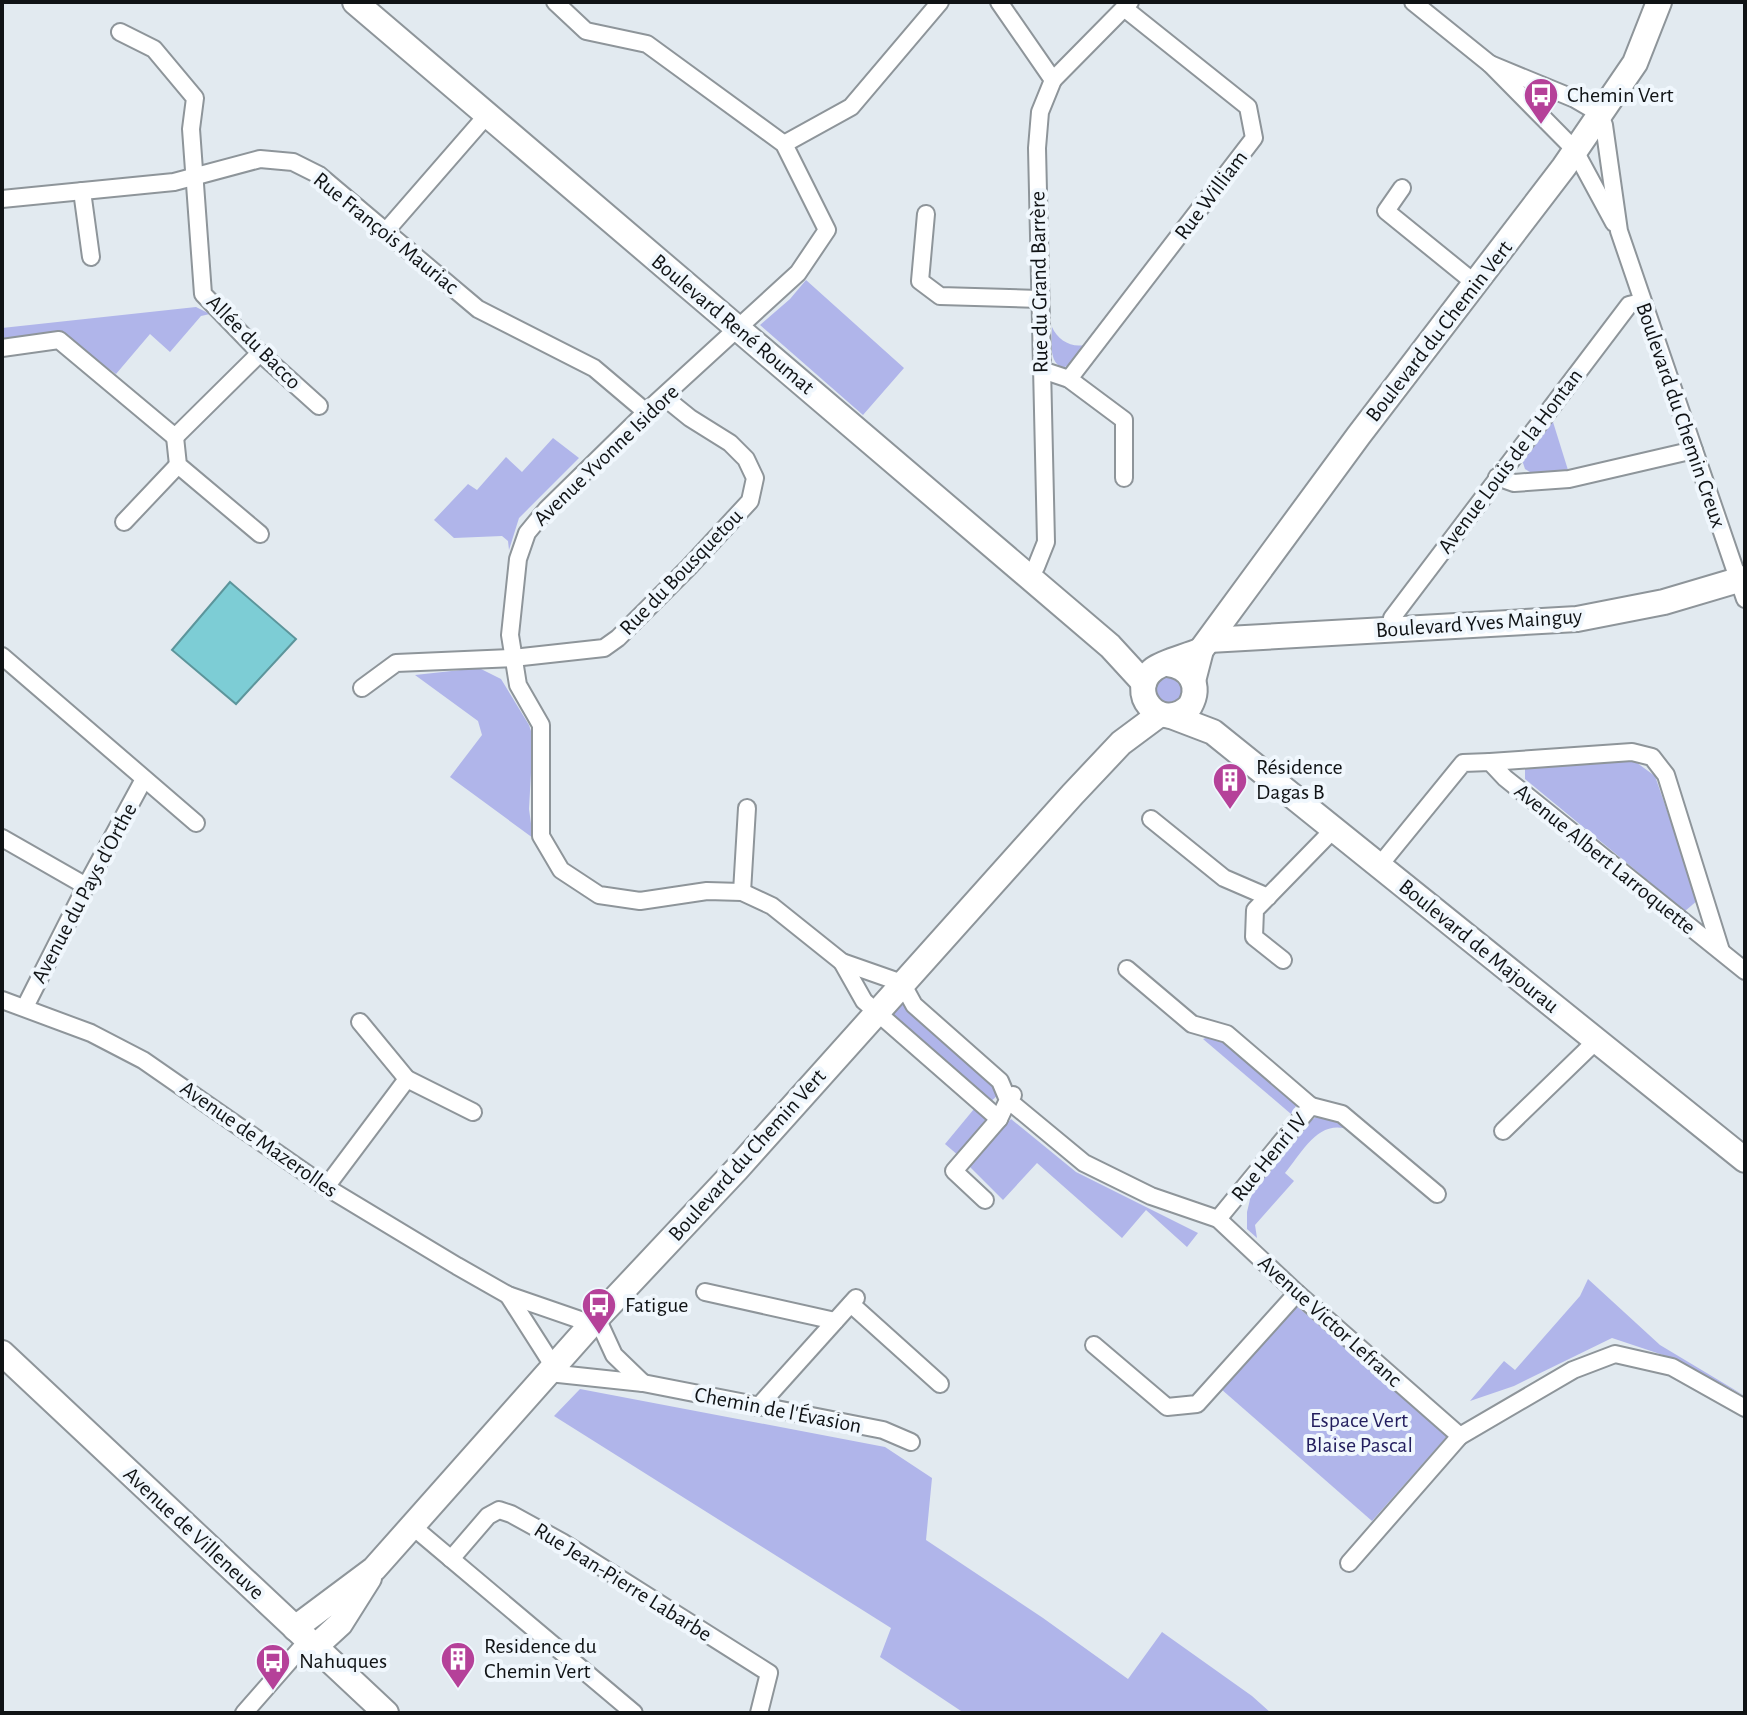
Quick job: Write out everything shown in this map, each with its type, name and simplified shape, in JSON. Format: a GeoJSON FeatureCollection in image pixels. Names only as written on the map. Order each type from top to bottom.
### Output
{"type":"FeatureCollection","features":[{"type":"Feature","properties":{"kind":"street","name":"Boulevard René Roumat"},"geometry":{"type":"LineString","coordinates":[[355,2],[1110,646],[1157,691]]}},
{"type":"Feature","properties":{"kind":"street"},"geometry":{"type":"LineString","coordinates":[[555,2],[586,31],[647,44],[784,144],[851,107],[940,2]]}},
{"type":"Feature","properties":{"kind":"street"},"geometry":{"type":"LineString","coordinates":[[999,2],[1053,80],[1127,5]]}},
{"type":"Feature","properties":{"kind":"street"},"geometry":{"type":"LineString","coordinates":[[1413,2],[1490,64],[1578,143],[1609,162]]}},
{"type":"Feature","properties":{"kind":"street","name":"Boulevard du Chemin Vert"},"geometry":{"type":"LineString","coordinates":[[306,1638],[374,1569],[594,1321],[737,1169],[877,1010],[1121,743],[1157,691],[1190,706],[1205,645],[1359,435],[1559,174],[1635,63],[1659,2]]}},
{"type":"Feature","properties":{"kind":"street","name":"Rue William"},"geometry":{"type":"LineString","coordinates":[[1069,379],[1254,138],[1248,107],[1127,5]]}},
{"type":"Feature","properties":{"kind":"street","name":"Allée du Bacco"},"geometry":{"type":"LineString","coordinates":[[120,32],[154,49],[195,98],[191,129],[203,294],[260,353],[319,406]]}},
{"type":"Feature","properties":{"kind":"street"},"geometry":{"type":"LineString","coordinates":[[1490,64],[1575,99],[1599,113]]}},
{"type":"Feature","properties":{"kind":"street","name":"Rue du Grand Barrère"},"geometry":{"type":"LineString","coordinates":[[1028,577],[1036,567],[1046,542],[1037,148],[1040,112],[1053,80]]}},
{"type":"Feature","properties":{"kind":"street","name":"Boulevard du Chemin Creux"},"geometry":{"type":"LineString","coordinates":[[1599,113],[1604,125],[1619,231]]}},
{"type":"Feature","properties":{"kind":"street"},"geometry":{"type":"LineString","coordinates":[[386,231],[487,115]]}},
{"type":"Feature","properties":{"kind":"street","name":"Boulevard du Chemin Creux"},"geometry":{"type":"LineString","coordinates":[[1578,143],[1619,231],[1641,302],[1743,586]]}},
{"type":"Feature","properties":{"kind":"street","name":"Avenue Yvonne Isidore"},"geometry":{"type":"LineString","coordinates":[[742,892],[707,891],[640,901],[599,895],[561,870],[541,836],[541,725],[518,685],[510,635],[518,559],[527,533],[546,510],[646,412],[798,273],[827,230],[784,144]]}},
{"type":"Feature","properties":{"kind":"street","name":"Rue François Mauriac"},"geometry":{"type":"LineString","coordinates":[[2,199],[174,182],[260,159],[293,162],[319,175],[478,309],[594,368],[646,412]]}},
{"type":"Feature","properties":{"kind":"street"},"geometry":{"type":"LineString","coordinates":[[1402,188],[1386,211],[1476,284]]}},
{"type":"Feature","properties":{"kind":"street"},"geometry":{"type":"LineString","coordinates":[[82,191],[91,257]]}},
{"type":"Feature","properties":{"kind":"street"},"geometry":{"type":"LineString","coordinates":[[926,214],[920,281],[940,296],[1039,299]]}},
{"type":"Feature","properties":{"kind":"street","name":"Avenue Louis de la Hontan"},"geometry":{"type":"LineString","coordinates":[[1390,630],[1394,615],[1497,477],[1629,305],[1641,302]]}},
{"type":"Feature","properties":{"kind":"street"},"geometry":{"type":"LineString","coordinates":[[2,348],[59,340],[175,437],[178,465],[260,534]]}},
{"type":"Feature","properties":{"kind":"street"},"geometry":{"type":"LineString","coordinates":[[175,437],[260,353]]}},
{"type":"Feature","properties":{"kind":"street"},"geometry":{"type":"LineString","coordinates":[[1042,370],[1069,379],[1124,420],[1124,478]]}},
{"type":"Feature","properties":{"kind":"street","name":"Rue du Bousquetou"},"geometry":{"type":"LineString","coordinates":[[362,688],[396,663],[513,658],[604,648],[618,638],[750,501],[755,478],[746,459],[730,443],[664,397]]}},
{"type":"Feature","properties":{"kind":"street"},"geometry":{"type":"LineString","coordinates":[[1497,477],[1514,483],[1569,479],[1694,450]]}},
{"type":"Feature","properties":{"kind":"street"},"geometry":{"type":"LineString","coordinates":[[124,522],[178,465]]}},
{"type":"Feature","properties":{"kind":"street","name":"Boulevard Yves Mainguy"},"geometry":{"type":"LineString","coordinates":[[1205,645],[1271,636],[1577,619],[1743,586]]}},
{"type":"Feature","properties":{"kind":"street"},"geometry":{"type":"LineString","coordinates":[[1243,593],[1249,612],[1271,636]]}},
{"type":"Feature","properties":{"kind":"street"},"geometry":{"type":"LineString","coordinates":[[1157,691],[1205,645]]}},
{"type":"Feature","properties":{"kind":"street"},"geometry":{"type":"LineString","coordinates":[[2,656],[196,823]]}},
{"type":"Feature","properties":{"kind":"street"},"geometry":{"type":"LineString","coordinates":[[1157,691],[1183,668],[1194,687]]}},
{"type":"Feature","properties":{"kind":"street","name":"Boulevard de Majourau"},"geometry":{"type":"LineString","coordinates":[[1194,687],[1213,732]]}},
{"type":"Feature","properties":{"kind":"street","name":"Boulevard de Majourau"},"geometry":{"type":"LineString","coordinates":[[1157,691],[1213,732],[1745,1160]]}},
{"type":"Feature","properties":{"kind":"street","name":"Avenue Albert Larroquette"},"geometry":{"type":"LineString","coordinates":[[1379,866],[1463,763],[1632,752],[1652,757],[1666,775],[1722,952]]}},
{"type":"Feature","properties":{"kind":"street","name":"Avenue Albert Larroquette"},"geometry":{"type":"LineString","coordinates":[[1490,762],[1505,778],[1745,971]]}},
{"type":"Feature","properties":{"kind":"street","name":"Avenue du Pays d'Orthe"},"geometry":{"type":"LineString","coordinates":[[25,1007],[144,779]]}},
{"type":"Feature","properties":{"kind":"street"},"geometry":{"type":"LineString","coordinates":[[747,808],[742,892],[772,906],[842,962],[902,983]]}},
{"type":"Feature","properties":{"kind":"street"},"geometry":{"type":"LineString","coordinates":[[1151,819],[1224,878],[1268,897]]}},
{"type":"Feature","properties":{"kind":"street"},"geometry":{"type":"LineString","coordinates":[[1283,960],[1254,937],[1255,910],[1334,829]]}},
{"type":"Feature","properties":{"kind":"street"},"geometry":{"type":"LineString","coordinates":[[2,838],[86,886]]}},
{"type":"Feature","properties":{"kind":"street"},"geometry":{"type":"LineString","coordinates":[[842,962],[864,1001],[999,1119]]}},
{"type":"Feature","properties":{"kind":"street"},"geometry":{"type":"LineString","coordinates":[[1127,969],[1192,1024],[1227,1034],[1311,1106]]}},
{"type":"Feature","properties":{"kind":"street","name":"Avenue Victor Lefranc"},"geometry":{"type":"LineString","coordinates":[[902,983],[914,1005],[1000,1081],[1011,1098],[1084,1163],[1151,1196],[1218,1219],[1460,1436]]}},
{"type":"Feature","properties":{"kind":"street","name":"Avenue de Mazerolles"},"geometry":{"type":"LineString","coordinates":[[2,1000],[91,1033],[143,1060],[326,1187],[508,1295],[594,1321]]}},
{"type":"Feature","properties":{"kind":"street"},"geometry":{"type":"LineString","coordinates":[[360,1022],[407,1079],[473,1112]]}},
{"type":"Feature","properties":{"kind":"street"},"geometry":{"type":"LineString","coordinates":[[1503,1131],[1597,1040]]}},
{"type":"Feature","properties":{"kind":"street"},"geometry":{"type":"LineString","coordinates":[[326,1187],[407,1079]]}},
{"type":"Feature","properties":{"kind":"street"},"geometry":{"type":"LineString","coordinates":[[985,1200],[954,1171],[999,1119],[1011,1098]]}},
{"type":"Feature","properties":{"kind":"street","name":"Rue Henri IV"},"geometry":{"type":"LineString","coordinates":[[1218,1219],[1311,1106],[1342,1114],[1437,1194]]}},
{"type":"Feature","properties":{"kind":"street"},"geometry":{"type":"LineString","coordinates":[[705,1292],[835,1321]]}},
{"type":"Feature","properties":{"kind":"street"},"geometry":{"type":"LineString","coordinates":[[1094,1345],[1167,1407],[1197,1404],[1297,1293]]}},
{"type":"Feature","properties":{"kind":"street","name":"Avenue de Mazerolles"},"geometry":{"type":"LineString","coordinates":[[508,1295],[551,1370]]}},
{"type":"Feature","properties":{"kind":"street"},"geometry":{"type":"LineString","coordinates":[[758,1407],[853,1301],[940,1384]]}},
{"type":"Feature","properties":{"kind":"street"},"geometry":{"type":"LineString","coordinates":[[594,1321],[614,1355],[643,1383]]}},
{"type":"Feature","properties":{"kind":"street"},"geometry":{"type":"LineString","coordinates":[[1349,1563],[1460,1436],[1573,1370],[1615,1354],[1672,1367],[1745,1408]]}},
{"type":"Feature","properties":{"kind":"street","name":"Avenue de Villeneuve"},"geometry":{"type":"LineString","coordinates":[[7,1366],[386,1713]]}},
{"type":"Feature","properties":{"kind":"street","name":"Chemin de l'Évasion"},"geometry":{"type":"LineString","coordinates":[[551,1370],[643,1383],[883,1430],[911,1442]]}},
{"type":"Feature","properties":{"kind":"street","name":"Rue Jean-Pierre Labarbe"},"geometry":{"type":"LineString","coordinates":[[451,1559],[488,1516],[499,1510],[511,1514],[562,1542],[769,1673],[759,1713]]}},
{"type":"Feature","properties":{"kind":"street"},"geometry":{"type":"LineString","coordinates":[[412,1526],[634,1713]]}},
{"type":"Feature","properties":{"kind":"street","name":"Boulevard du Chemin Vert"},"geometry":{"type":"LineString","coordinates":[[306,1638],[340,1624],[374,1569]]}},
{"type":"Feature","properties":{"kind":"street"},"geometry":{"type":"LineString","coordinates":[[340,1624],[346,1676]]}},
{"type":"Feature","properties":{"kind":"street"},"geometry":{"type":"LineString","coordinates":[[244,1713],[306,1638]]}},
{"type":"Feature","properties":{"kind":"green space"},"geometry":{"type":"Polygon","coordinates":[[[806,280],[904,368],[863,415],[760,325],[806,280]]]}},
{"type":"Feature","properties":{"kind":"green space"},"geometry":{"type":"Polygon","coordinates":[[[196,307],[210,314],[201,316],[170,352],[150,334],[116,374],[64,339],[2,343],[2,328],[196,307]]]}},
{"type":"Feature","properties":{"kind":"green space"},"geometry":{"type":"Polygon","coordinates":[[[1052,327],[1067,343],[1088,344],[1063,368],[1053,356],[1052,327]]]}},
{"type":"Feature","properties":{"kind":"green space"},"geometry":{"type":"Polygon","coordinates":[[[1553,422],[1568,470],[1535,475],[1525,469],[1521,457],[1544,425],[1553,422]]]}},
{"type":"Feature","properties":{"kind":"green space"},"geometry":{"type":"Polygon","coordinates":[[[553,438],[579,458],[519,518],[509,550],[508,541],[502,536],[454,538],[434,520],[468,484],[477,490],[506,457],[522,472],[553,438]]]}},
{"type":"Feature","properties":{"kind":"green space"},"geometry":{"type":"Polygon","coordinates":[[[479,668],[501,679],[533,737],[529,809],[533,838],[450,777],[482,735],[478,721],[415,675],[479,668]]]}},
{"type":"Feature","properties":{"kind":"green space"},"geometry":{"type":"Polygon","coordinates":[[[1164,676],[1174,676],[1184,686],[1183,696],[1171,705],[1157,700],[1154,686],[1164,676]]]}},
{"type":"Feature","properties":{"kind":"green space"},"geometry":{"type":"Polygon","coordinates":[[[1633,760],[1655,776],[1698,900],[1685,911],[1525,779],[1525,769],[1540,766],[1633,760]]]}},
{"type":"Feature","properties":{"kind":"green space"},"geometry":{"type":"Polygon","coordinates":[[[901,996],[998,1088],[997,1096],[990,1102],[892,1015],[893,1006],[901,996]]]}},
{"type":"Feature","properties":{"kind":"green space"},"geometry":{"type":"Polygon","coordinates":[[[1213,1035],[1231,1044],[1294,1098],[1296,1106],[1291,1114],[1203,1039],[1213,1035]]]}},
{"type":"Feature","properties":{"kind":"green space"},"geometry":{"type":"Polygon","coordinates":[[[974,1109],[990,1119],[959,1156],[945,1144],[974,1109]]]}},
{"type":"Feature","properties":{"kind":"green space"},"geometry":{"type":"Polygon","coordinates":[[[1316,1117],[1337,1118],[1350,1130],[1329,1129],[1305,1147],[1285,1173],[1294,1181],[1255,1225],[1257,1238],[1247,1229],[1247,1212],[1254,1183],[1302,1127],[1316,1117]]]}},
{"type":"Feature","properties":{"kind":"green space"},"geometry":{"type":"Polygon","coordinates":[[[1011,1119],[1076,1172],[1198,1233],[1187,1247],[1146,1210],[1122,1238],[1037,1163],[1003,1200],[969,1166],[1011,1119]]]}},
{"type":"Feature","properties":{"kind":"green space"},"geometry":{"type":"Polygon","coordinates":[[[1588,1279],[1660,1345],[1745,1396],[1672,1358],[1612,1338],[1514,1386],[1470,1401],[1504,1361],[1515,1370],[1580,1296],[1588,1279]]]}},
{"type":"Feature","properties":{"kind":"green space","name":"Espace Vert Blaise Pascal"},"geometry":{"type":"Polygon","coordinates":[[[1295,1305],[1450,1433],[1372,1521],[1221,1389],[1295,1305]]]}},
{"type":"Feature","properties":{"kind":"green space"},"geometry":{"type":"Polygon","coordinates":[[[580,1389],[885,1447],[932,1478],[926,1540],[1128,1679],[1162,1632],[1271,1713],[964,1713],[880,1657],[891,1628],[554,1416],[580,1389]]]}},
{"type":"Feature","properties":{"kind":"shaded area"},"geometry":{"type":"Polygon","coordinates":[[[230,582],[296,639],[236,704],[172,650],[230,582]]]}},
{"type":"Feature","properties":{"kind":"place","name":"Chemin Vert"},"geometry":{"type":"Point","coordinates":[1541,126]}},
{"type":"Feature","properties":{"kind":"place","name":"Résidence Dagas B"},"geometry":{"type":"Point","coordinates":[1230,811]}},
{"type":"Feature","properties":{"kind":"place","name":"Fatigue"},"geometry":{"type":"Point","coordinates":[599,1336]}},
{"type":"Feature","properties":{"kind":"place","name":"Residence du Chemin Vert"},"geometry":{"type":"Point","coordinates":[458,1690]}},
{"type":"Feature","properties":{"kind":"place","name":"Nahuques"},"geometry":{"type":"Point","coordinates":[273,1692]}}]}
